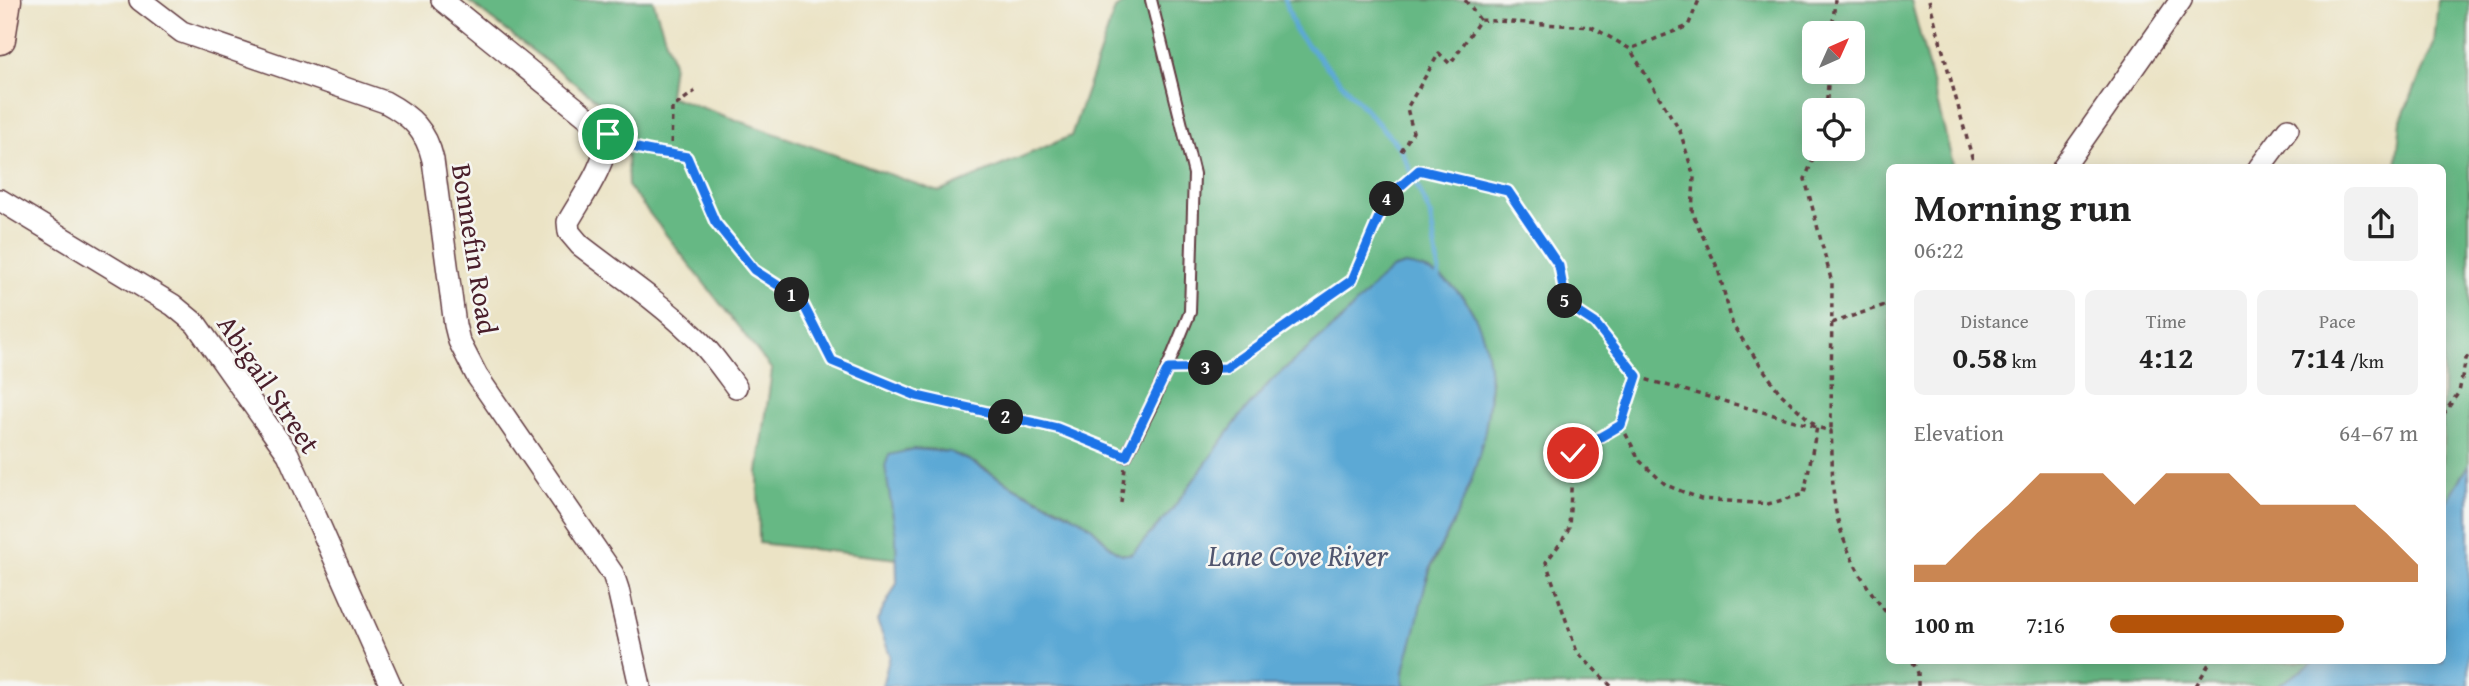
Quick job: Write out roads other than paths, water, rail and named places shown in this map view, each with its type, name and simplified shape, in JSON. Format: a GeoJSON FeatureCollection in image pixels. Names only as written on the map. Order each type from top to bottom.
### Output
{"type":"FeatureCollection","features":[{"type":"Feature","properties":{"kind":"main road"},"geometry":{"type":"LineString","coordinates":[[0,39],[7,2]]}},
{"type":"Feature","properties":{"kind":"street","name":"Bonnefin Road"},"geometry":{"type":"LineString","coordinates":[[140,0],[182,32],[385,102],[410,117],[419,127],[426,137],[433,160],[451,307],[459,341],[477,376],[612,575],[618,589],[640,686]]}},
{"type":"Feature","properties":{"kind":"street"},"geometry":{"type":"LineString","coordinates":[[442,0],[611,136],[602,163],[568,222],[569,232],[580,246],[692,334],[716,359],[736,387]]}},
{"type":"Feature","properties":{"kind":"street"},"geometry":{"type":"LineString","coordinates":[[2066,164],[2181,0]]}},
{"type":"Feature","properties":{"kind":"street"},"geometry":{"type":"LineString","coordinates":[[2262,164],[2288,129]]}},
{"type":"Feature","properties":{"kind":"street","name":"Abigail Street"},"geometry":{"type":"LineString","coordinates":[[0,200],[173,305],[196,324],[288,454],[391,686]]}},
{"type":"Feature","properties":{"kind":"lane"},"geometry":{"type":"LineString","coordinates":[[1126,456],[1168,369],[1190,312],[1194,174],[1150,0]]}},
{"type":"Feature","properties":{"kind":"water","name":"Lane Cove River"},"geometry":{"type":"Polygon","coordinates":[[[1405,265],[1425,270],[1443,279],[1464,299],[1482,333],[1488,359],[1490,387],[1482,444],[1474,472],[1428,575],[1405,666],[1404,686],[882,686],[890,655],[877,621],[897,583],[896,536],[885,466],[889,455],[914,449],[950,452],[1078,518],[1117,552],[1133,553],[1171,511],[1242,414],[1271,381],[1340,321],[1379,280],[1392,269],[1405,265]]]}},
{"type":"Feature","properties":{"kind":"water"},"geometry":{"type":"Polygon","coordinates":[[[2469,465],[2469,686],[2277,686],[2312,664],[2446,664],[2446,503],[2469,465]]]}},
{"type":"Feature","properties":{"kind":"waterway"},"geometry":{"type":"LineString","coordinates":[[1285,0],[1296,32],[1400,148],[1430,214],[1439,272],[1437,280]]}}]}
